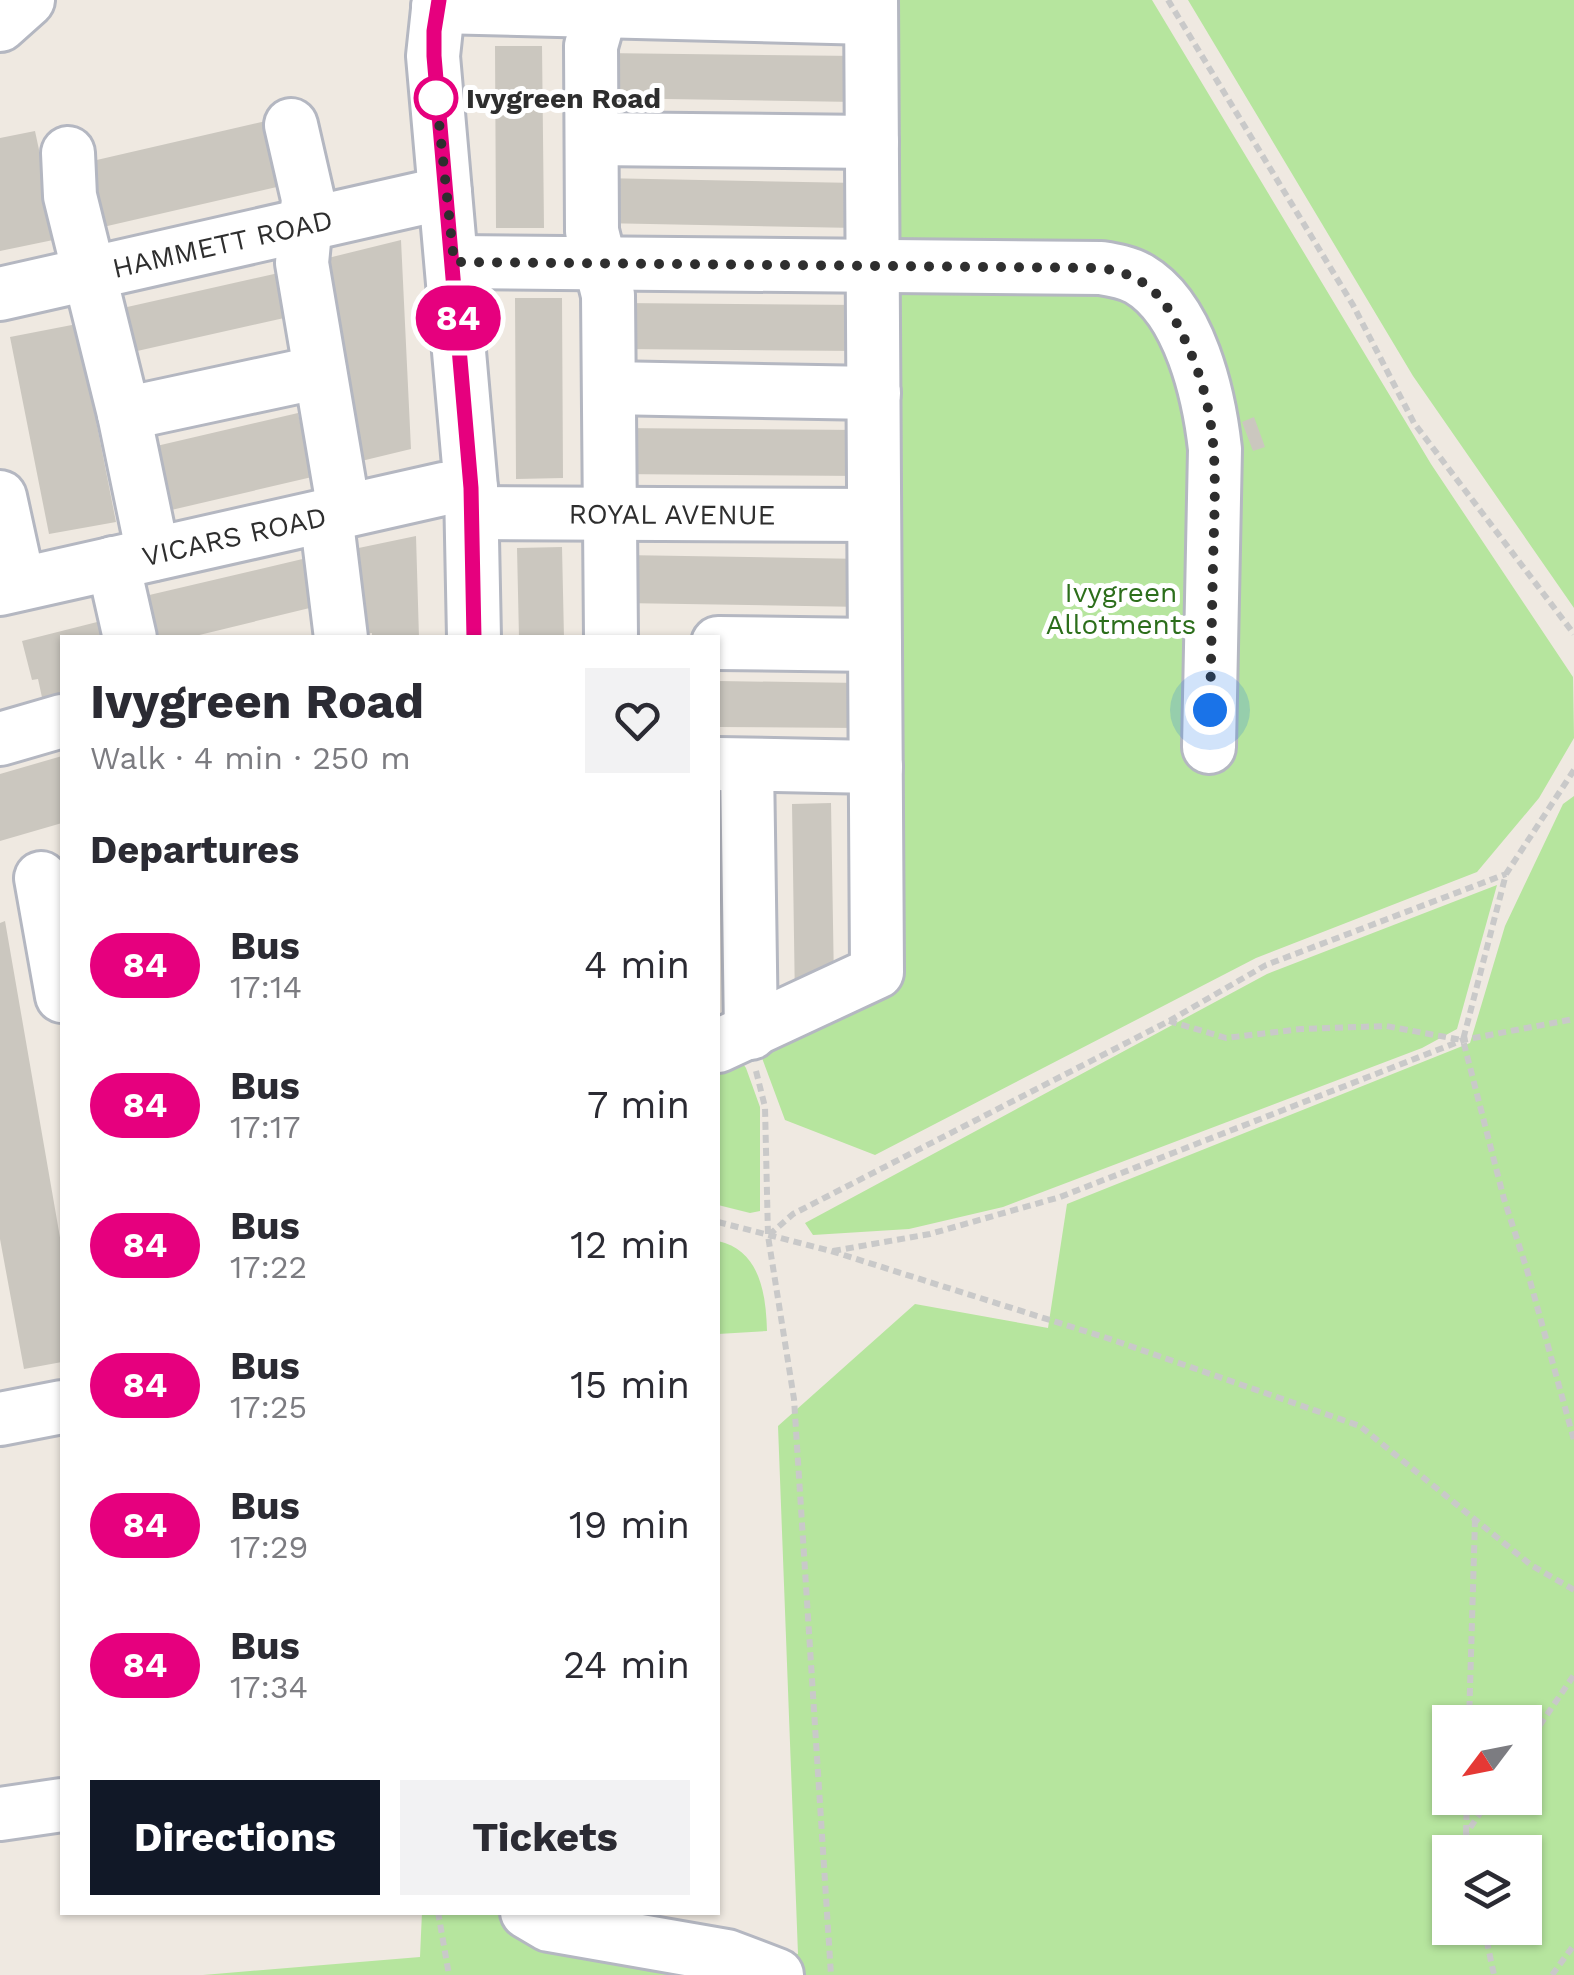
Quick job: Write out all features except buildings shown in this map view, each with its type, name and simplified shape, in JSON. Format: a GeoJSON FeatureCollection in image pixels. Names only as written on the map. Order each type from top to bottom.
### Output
{"type":"FeatureCollection","features":[{"type":"Feature","properties":{"kind":"street"},"geometry":{"type":"LineString","coordinates":[[0,25],[28,0]]}},
{"type":"Feature","properties":{"kind":"street"},"geometry":{"type":"LineString","coordinates":[[474,635],[471,501],[434,56],[438,4],[871,9],[876,268],[877,972],[740,1047],[732,764],[876,767]]}},
{"type":"Feature","properties":{"kind":"street"},"geometry":{"type":"LineString","coordinates":[[602,6],[591,46],[592,231],[608,294],[611,635]]}},
{"type":"Feature","properties":{"kind":"street"},"geometry":{"type":"LineString","coordinates":[[291,124],[308,199],[302,263],[315,322],[335,513],[341,635]]}},
{"type":"Feature","properties":{"kind":"street"},"geometry":{"type":"LineString","coordinates":[[592,139],[872,142]]}},
{"type":"Feature","properties":{"kind":"street"},"geometry":{"type":"LineString","coordinates":[[68,152],[70,196],[124,414],[133,558],[130,635]]}},
{"type":"Feature","properties":{"kind":"street","name":"HAMMETT ROAD"},"geometry":{"type":"LineString","coordinates":[[0,294],[445,194]]}},
{"type":"Feature","properties":{"kind":"street"},"geometry":{"type":"LineString","coordinates":[[454,262],[1101,268],[1140,279],[1162,298],[1198,368],[1210,405],[1215,450],[1209,748]]}},
{"type":"Feature","properties":{"kind":"street"},"geometry":{"type":"LineString","coordinates":[[124,414],[320,372]]}},
{"type":"Feature","properties":{"kind":"street"},"geometry":{"type":"LineString","coordinates":[[609,388],[874,393]]}},
{"type":"Feature","properties":{"kind":"street","name":"VICARS ROAD"},"geometry":{"type":"LineString","coordinates":[[10,587],[443,488],[471,501]]}},
{"type":"Feature","properties":{"kind":"street"},"geometry":{"type":"LineString","coordinates":[[0,497],[10,587]]}},
{"type":"Feature","properties":{"kind":"street","name":"ROYAL AVENUE"},"geometry":{"type":"LineString","coordinates":[[471,501],[609,512],[874,516]]}},
{"type":"Feature","properties":{"kind":"street"},"geometry":{"type":"LineString","coordinates":[[720,643],[875,646]]}},
{"type":"Feature","properties":{"kind":"street"},"geometry":{"type":"LineString","coordinates":[[0,739],[60,722]]}},
{"type":"Feature","properties":{"kind":"street"},"geometry":{"type":"LineString","coordinates":[[34,880],[60,988]]}},
{"type":"Feature","properties":{"kind":"street"},"geometry":{"type":"LineString","coordinates":[[0,1419],[60,1407]]}},
{"type":"Feature","properties":{"kind":"street"},"geometry":{"type":"LineString","coordinates":[[0,1814],[60,1805]]}},
{"type":"Feature","properties":{"kind":"street"},"geometry":{"type":"LineString","coordinates":[[532,1915],[549,1925],[727,1956],[777,1975]]}},
{"type":"Feature","properties":{"kind":"path"},"geometry":{"type":"LineString","coordinates":[[1168,0],[1353,305],[1414,423],[1574,634]]}},
{"type":"Feature","properties":{"kind":"path"},"geometry":{"type":"LineString","coordinates":[[1574,770],[1506,874],[1463,1040],[1504,1199],[1574,1440]]}},
{"type":"Feature","properties":{"kind":"path"},"geometry":{"type":"LineString","coordinates":[[768,1236],[793,1214],[1169,1021],[1266,966],[1506,874]]}},
{"type":"Feature","properties":{"kind":"path"},"geometry":{"type":"LineString","coordinates":[[831,1251],[930,1234],[1060,1197],[1463,1040],[1574,1019]]}},
{"type":"Feature","properties":{"kind":"path"},"geometry":{"type":"LineString","coordinates":[[1169,1021],[1226,1038],[1302,1029],[1386,1026],[1463,1040]]}},
{"type":"Feature","properties":{"kind":"path"},"geometry":{"type":"LineString","coordinates":[[740,1047],[764,1108],[768,1236],[794,1400],[832,1975]]}},
{"type":"Feature","properties":{"kind":"path"},"geometry":{"type":"LineString","coordinates":[[720,1223],[831,1251],[1108,1338],[1360,1426],[1531,1566],[1574,1590]]}},
{"type":"Feature","properties":{"kind":"path"},"geometry":{"type":"LineString","coordinates":[[1470,1705],[1476,1520]]}},
{"type":"Feature","properties":{"kind":"path"},"geometry":{"type":"LineString","coordinates":[[1542,1722],[1574,1675]]}},
{"type":"Feature","properties":{"kind":"path"},"geometry":{"type":"LineString","coordinates":[[1466,1834],[1467,1815]]}},
{"type":"Feature","properties":{"kind":"path"},"geometry":{"type":"LineString","coordinates":[[1466,1834],[1479,1815]]}},
{"type":"Feature","properties":{"kind":"path"},"geometry":{"type":"LineString","coordinates":[[439,1915],[449,1975]]}},
{"type":"Feature","properties":{"kind":"path"},"geometry":{"type":"LineString","coordinates":[[1488,1945],[1494,1975]]}},
{"type":"Feature","properties":{"kind":"path"},"geometry":{"type":"LineString","coordinates":[[1552,1975],[1574,1945]]}},
{"type":"Feature","properties":{"kind":"green space","name":"Ivygreen Allotments"},"geometry":{"type":"Polygon","coordinates":[[[878,0],[1152,0],[1431,464],[1573,677],[1574,738],[1539,798],[1477,872],[1256,958],[875,1155],[785,1120],[755,1039],[886,974],[878,0]]]}},
{"type":"Feature","properties":{"kind":"green space"},"geometry":{"type":"Polygon","coordinates":[[[1188,0],[1574,0],[1574,608],[1413,376],[1188,0]]]}},
{"type":"Feature","properties":{"kind":"green space"},"geometry":{"type":"Polygon","coordinates":[[[1574,796],[1574,1975],[203,1975],[420,1957],[422,1915],[575,1915],[798,1954],[778,1426],[915,1304],[1048,1328],[1067,1204],[1470,1043],[1505,926],[1563,804],[1574,796]]]}},
{"type":"Feature","properties":{"kind":"green space"},"geometry":{"type":"Polygon","coordinates":[[[1497,885],[1457,1029],[1422,1048],[1003,1207],[909,1229],[813,1235],[805,1223],[1267,974],[1497,885]]]}},
{"type":"Feature","properties":{"kind":"green space"},"geometry":{"type":"Polygon","coordinates":[[[733,1050],[746,1068],[760,1107],[760,1211],[750,1213],[720,1206],[720,1057],[733,1050]]]}},
{"type":"Feature","properties":{"kind":"green space"},"geometry":{"type":"Polygon","coordinates":[[[720,1242],[732,1246],[752,1264],[762,1289],[767,1331],[720,1334],[720,1242]]]}},
{"type":"Feature","properties":{"kind":"bus line","name":"84"},"geometry":{"type":"LineString","coordinates":[[439,0],[434,31],[436,94],[454,262],[471,488],[474,635]]}},
{"type":"Feature","properties":{"kind":"place","name":"Ivygreen Road"},"geometry":{"type":"Point","coordinates":[436,98]}},
{"type":"Feature","properties":{"kind":"route"},"geometry":{"type":"LineString","coordinates":[[436,98],[436,94],[454,262],[1101,268],[1140,279],[1162,298],[1179,326],[1210,405],[1215,450],[1210,710]]}}]}
